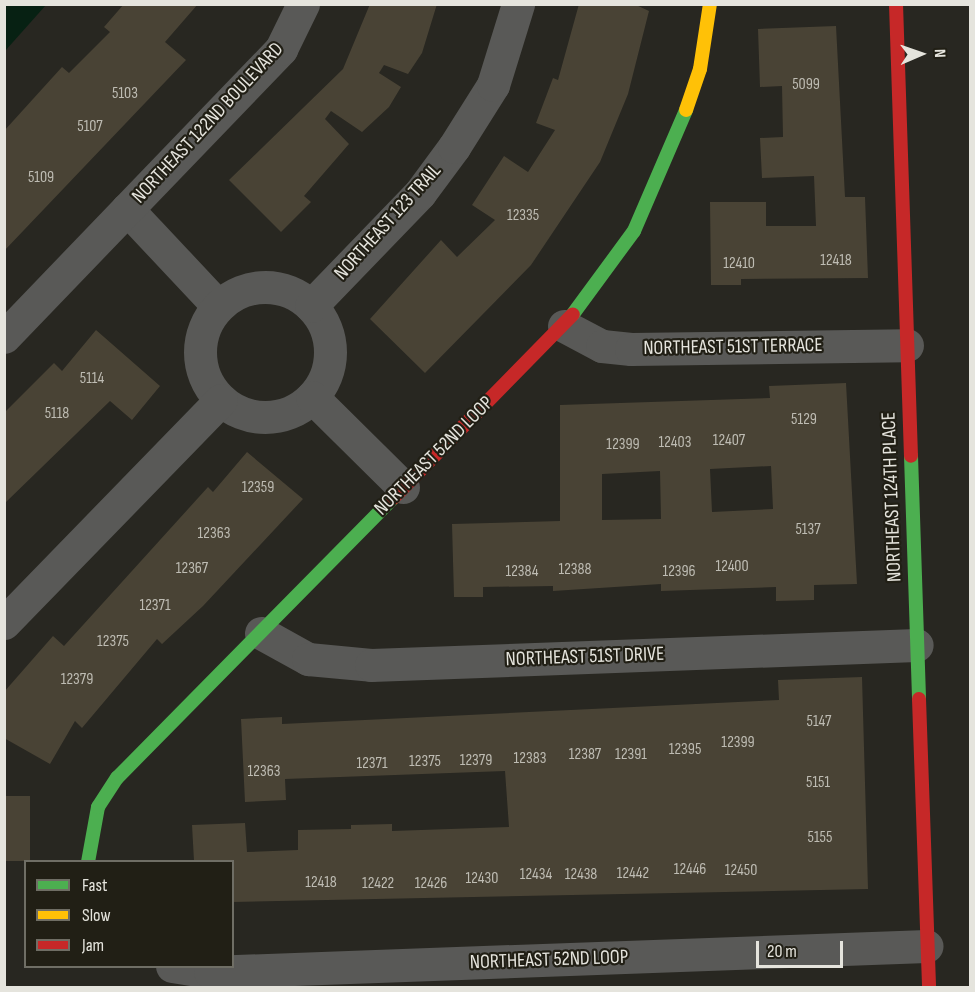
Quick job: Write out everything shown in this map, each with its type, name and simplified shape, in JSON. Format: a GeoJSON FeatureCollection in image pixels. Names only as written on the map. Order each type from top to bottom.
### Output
{"type":"FeatureCollection","features":[{"type":"Feature","properties":{"kind":"street","name":"NORTHEAST 122ND BOULEVARD"},"geometry":{"type":"LineString","coordinates":[[4,337],[281,49],[303,4]]}},
{"type":"Feature","properties":{"kind":"street","name":"NORTHEAST 123 TRAIL"},"geometry":{"type":"LineString","coordinates":[[311,306],[420,193],[454,147],[494,85],[518,4]]}},
{"type":"Feature","properties":{"kind":"street","name":"NORTHEAST 52ND LOOP"},"geometry":{"type":"LineString","coordinates":[[88,860],[98,807],[117,778],[564,326],[627,241],[654,193],[700,69],[710,4]]}},
{"type":"Feature","properties":{"kind":"street","name":"NORTHEAST 124TH PLACE"},"geometry":{"type":"LineString","coordinates":[[896,4],[929,987]]}},
{"type":"Feature","properties":{"kind":"street","name":"NORTHEAST 122ND BOULEVARD"},"geometry":{"type":"LineString","coordinates":[[127,209],[218,306]]}},
{"type":"Feature","properties":{"kind":"street"},"geometry":{"type":"LineString","coordinates":[[254,287],[275,287],[311,306],[323,322],[329,351],[324,380],[312,397],[277,416],[238,411],[221,400],[208,384],[200,354],[206,323],[218,306],[254,287]]}},
{"type":"Feature","properties":{"kind":"street","name":"NORTHEAST 51ST TERRACE"},"geometry":{"type":"LineString","coordinates":[[564,326],[602,346],[631,349],[907,345]]}},
{"type":"Feature","properties":{"kind":"street"},"geometry":{"type":"LineString","coordinates":[[312,397],[403,487]]}},
{"type":"Feature","properties":{"kind":"street"},"geometry":{"type":"LineString","coordinates":[[4,623],[221,400]]}},
{"type":"Feature","properties":{"kind":"street","name":"NORTHEAST 51ST DRIVE"},"geometry":{"type":"LineString","coordinates":[[261,633],[308,659],[371,665],[917,645]]}},
{"type":"Feature","properties":{"kind":"street","name":"NORTHEAST 52ND LOOP"},"geometry":{"type":"LineString","coordinates":[[185,968],[210,972],[927,946]]}},
{"type":"Feature","properties":{"kind":"shaded area"},"geometry":{"type":"Polygon","coordinates":[[[4,5],[46,5],[5,51],[4,5]]]}},
{"type":"Feature","properties":{"kind":"building"},"geometry":{"type":"Polygon","coordinates":[[[124,4],[198,4],[165,42],[186,60],[4,251],[4,131],[62,67],[69,73],[110,32],[104,27],[124,4]]]}},
{"type":"Feature","properties":{"kind":"building"},"geometry":{"type":"Polygon","coordinates":[[[370,4],[437,4],[422,53],[408,74],[384,65],[379,73],[401,87],[389,107],[362,132],[331,111],[325,119],[349,144],[304,196],[311,202],[281,232],[229,180],[343,69],[370,4]]]}},
{"type":"Feature","properties":{"kind":"building"},"geometry":{"type":"Polygon","coordinates":[[[579,4],[634,4],[649,11],[628,94],[600,162],[531,265],[425,373],[370,319],[441,240],[457,257],[495,220],[472,205],[504,156],[528,172],[555,130],[536,123],[553,78],[558,80],[579,4]]]}},
{"type":"Feature","properties":{"kind":"building"},"geometry":{"type":"Polygon","coordinates":[[[836,26],[845,197],[865,197],[868,278],[741,279],[741,285],[711,285],[710,202],[766,202],[766,226],[816,226],[814,176],[762,178],[760,138],[783,137],[782,86],[760,87],[758,29],[836,26]]]}},
{"type":"Feature","properties":{"kind":"building"},"geometry":{"type":"Polygon","coordinates":[[[96,330],[160,386],[132,420],[110,401],[4,504],[4,413],[54,363],[62,371],[96,330]]]}},
{"type":"Feature","properties":{"kind":"building"},"geometry":{"type":"Polygon","coordinates":[[[846,383],[857,584],[814,585],[814,600],[776,601],[776,587],[661,591],[661,584],[553,591],[553,586],[483,587],[483,597],[454,597],[452,524],[560,521],[560,405],[770,398],[769,386],[846,383]],[[771,466],[710,469],[712,512],[773,509],[771,466]],[[660,471],[602,474],[602,520],[661,519],[660,471]]]}},
{"type":"Feature","properties":{"kind":"building"},"geometry":{"type":"Polygon","coordinates":[[[247,452],[303,499],[203,606],[162,644],[157,639],[82,728],[75,721],[50,764],[4,738],[4,692],[53,636],[64,646],[208,487],[213,492],[247,452]]]}},
{"type":"Feature","properties":{"kind":"building"},"geometry":{"type":"Polygon","coordinates":[[[862,677],[868,889],[234,902],[234,860],[194,860],[192,825],[245,823],[247,852],[298,850],[298,830],[351,829],[351,825],[392,824],[392,831],[509,827],[505,771],[285,779],[286,800],[245,802],[241,719],[282,717],[282,724],[779,700],[778,680],[862,677]]]}},
{"type":"Feature","properties":{"kind":"building"},"geometry":{"type":"Polygon","coordinates":[[[4,796],[30,796],[30,860],[4,861],[4,796]]]}},
{"type":"Feature","properties":{"kind":"traffic: fast"},"geometry":{"type":"LineString","coordinates":[[573,314],[634,231],[686,110]]}},
{"type":"Feature","properties":{"kind":"traffic: fast"},"geometry":{"type":"LineString","coordinates":[[911,456],[919,699]]}},
{"type":"Feature","properties":{"kind":"traffic: fast"},"geometry":{"type":"LineString","coordinates":[[88,860],[98,807],[117,778],[393,498]]}},
{"type":"Feature","properties":{"kind":"traffic: slow"},"geometry":{"type":"LineString","coordinates":[[686,110],[700,69],[710,4]]}},
{"type":"Feature","properties":{"kind":"traffic: jam"},"geometry":{"type":"LineString","coordinates":[[896,4],[911,456]]}},
{"type":"Feature","properties":{"kind":"traffic: jam"},"geometry":{"type":"LineString","coordinates":[[393,498],[573,314]]}},
{"type":"Feature","properties":{"kind":"traffic: jam"},"geometry":{"type":"LineString","coordinates":[[919,699],[929,988]]}}]}
